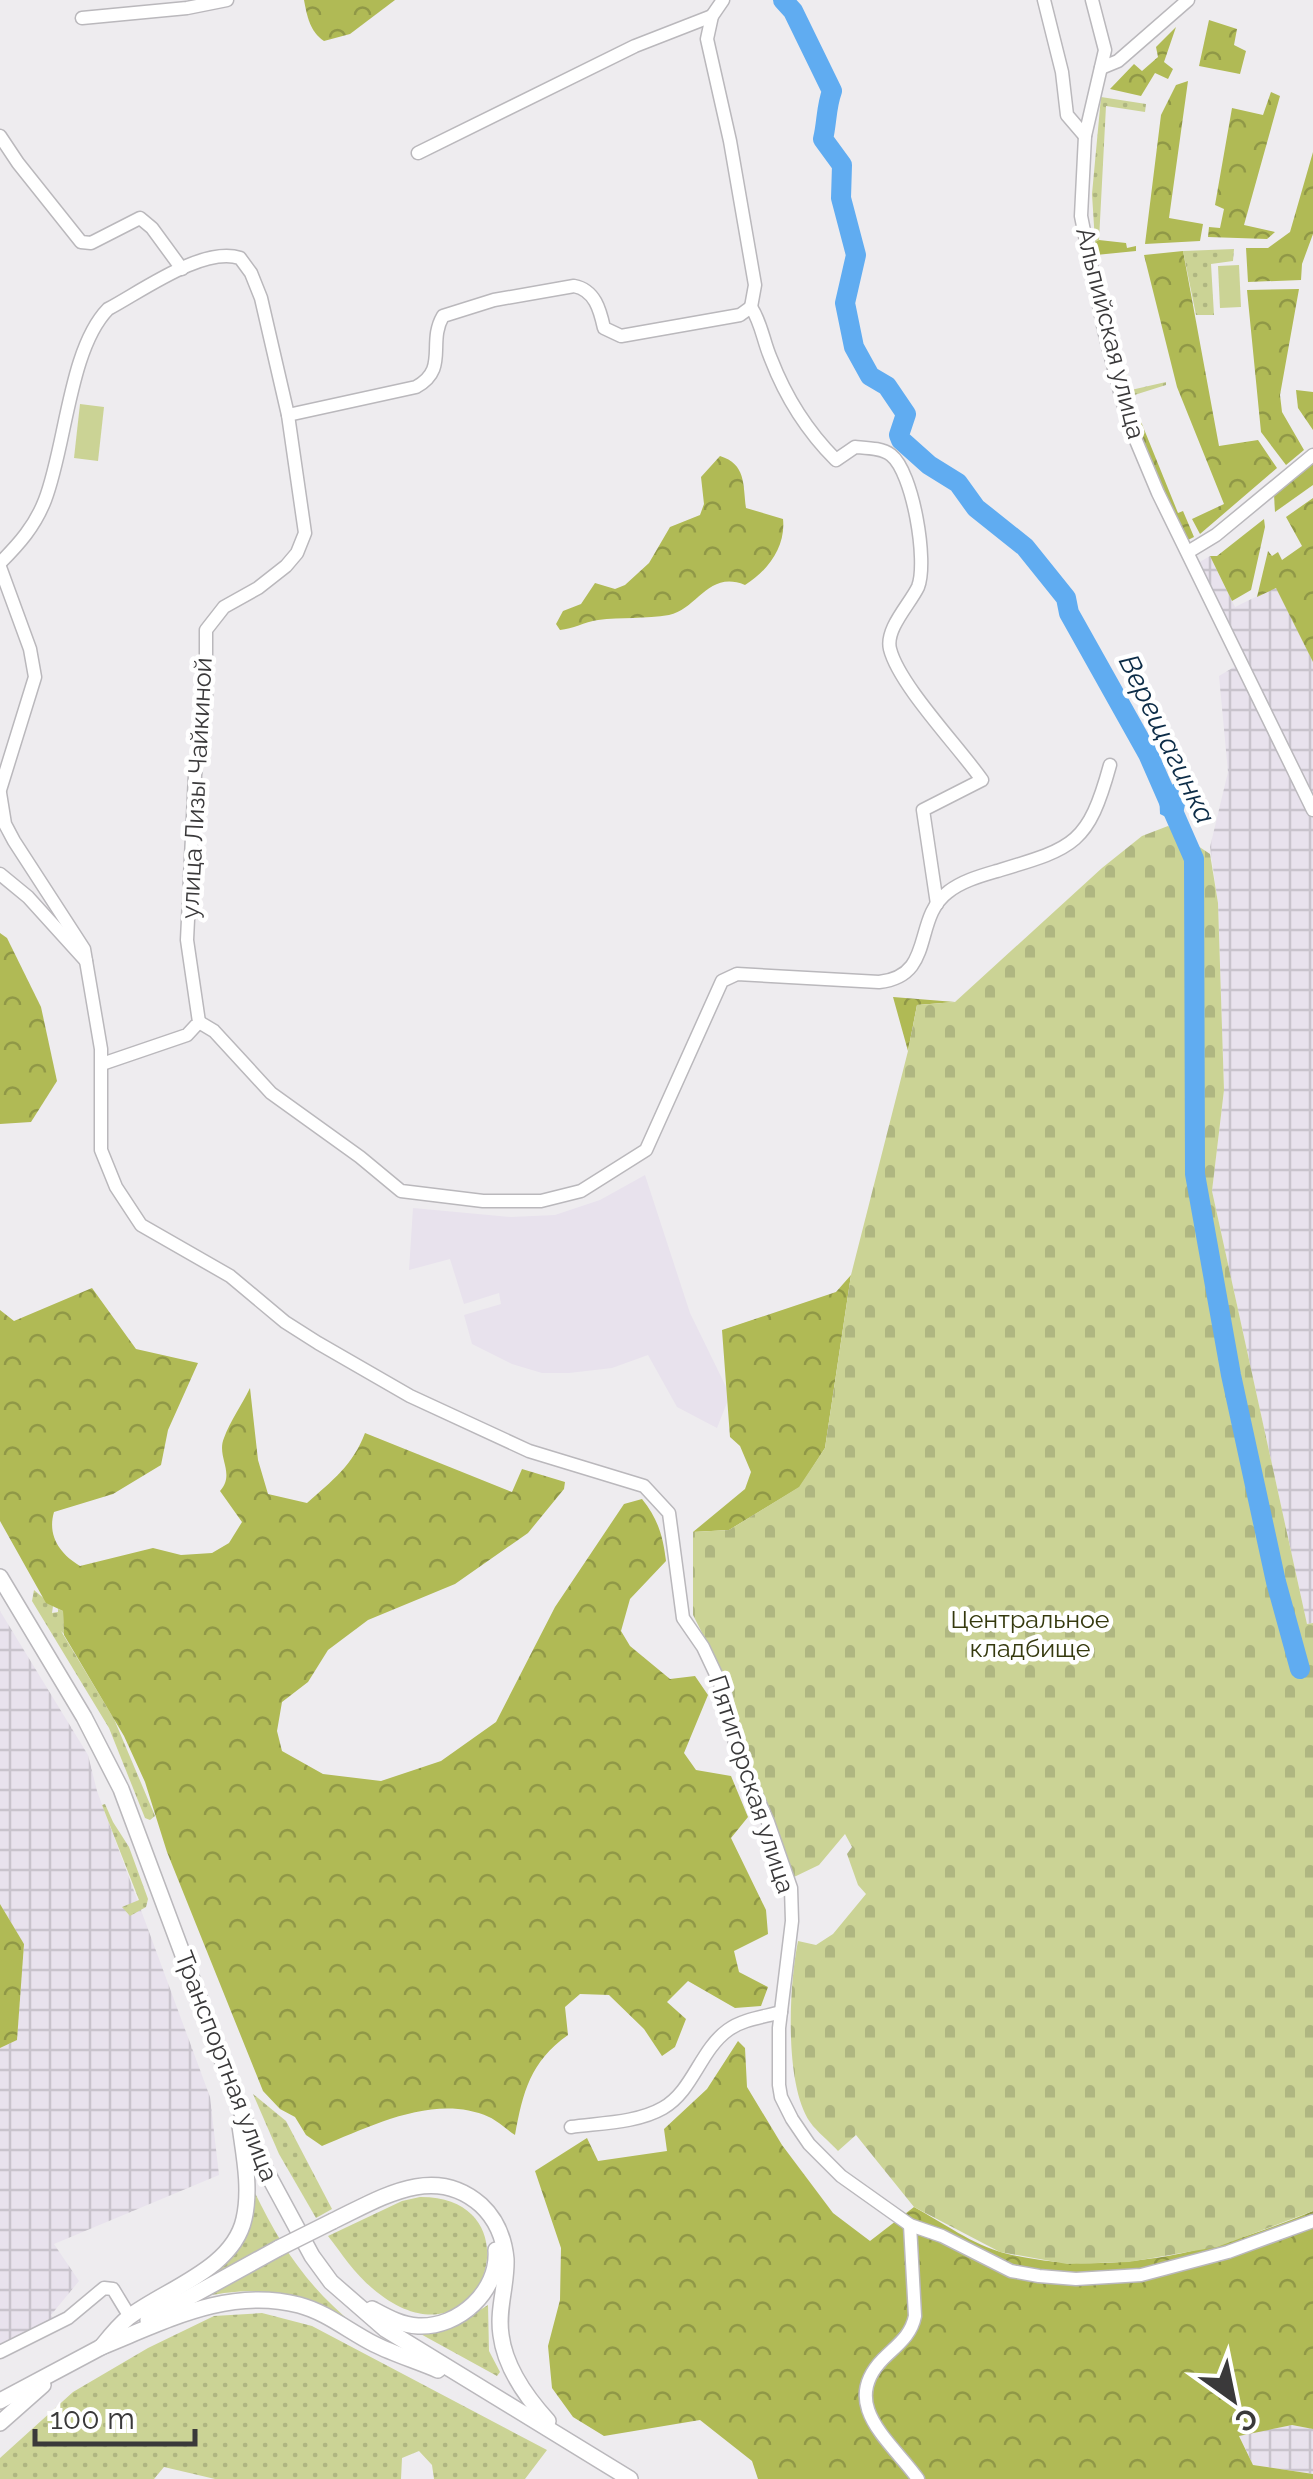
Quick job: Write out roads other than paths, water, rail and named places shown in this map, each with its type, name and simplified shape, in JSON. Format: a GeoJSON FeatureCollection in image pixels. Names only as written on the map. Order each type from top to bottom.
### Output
{"type":"FeatureCollection","features":[{"type":"Feature","properties":{"kind":"main road","name":"Транспортная улица"},"geometry":{"type":"LineString","coordinates":[[0,1577],[84,1717],[121,1789],[236,2102],[285,2210],[331,2282],[386,2328],[630,2479]]}},
{"type":"Feature","properties":{"kind":"main road"},"geometry":{"type":"LineString","coordinates":[[101,2347],[130,2316],[212,2264],[240,2233],[246,2183],[236,2102]]}},
{"type":"Feature","properties":{"kind":"main road"},"geometry":{"type":"LineString","coordinates":[[0,2401],[279,2248],[414,2186],[443,2184],[469,2195],[493,2218],[504,2244],[506,2270],[500,2334],[508,2360],[539,2411],[558,2432]]}},
{"type":"Feature","properties":{"kind":"main road"},"geometry":{"type":"LineString","coordinates":[[331,2282],[378,2312],[408,2324],[435,2325],[463,2312],[486,2289],[496,2268],[497,2255],[489,2224],[469,2195]]}},
{"type":"Feature","properties":{"kind":"main road"},"geometry":{"type":"LineString","coordinates":[[101,2347],[211,2304],[265,2300],[302,2305],[376,2345],[480,2386]]}},
{"type":"Feature","properties":{"kind":"main road"},"geometry":{"type":"LineString","coordinates":[[0,2422],[60,2368]]}},
{"type":"Feature","properties":{"kind":"street"},"geometry":{"type":"LineString","coordinates":[[82,18],[187,8],[226,0]]}},
{"type":"Feature","properties":{"kind":"street"},"geometry":{"type":"LineString","coordinates":[[724,0],[712,16],[707,39],[730,141],[755,285],[751,307],[779,378],[812,435],[836,460],[854,447],[880,450],[894,457],[903,472],[922,552],[922,574],[890,635],[889,648],[925,708],[982,780],[923,810],[936,904]]}},
{"type":"Feature","properties":{"kind":"street"},"geometry":{"type":"LineString","coordinates":[[1044,0],[1062,72],[1067,115],[1085,136]]}},
{"type":"Feature","properties":{"kind":"street","name":"Альпийская улица"},"geometry":{"type":"LineString","coordinates":[[1092,0],[1105,50],[1085,136],[1081,216],[1104,330],[1132,431],[1313,810]]}},
{"type":"Feature","properties":{"kind":"street"},"geometry":{"type":"LineString","coordinates":[[1101,68],[1118,61],[1188,0]]}},
{"type":"Feature","properties":{"kind":"street"},"geometry":{"type":"LineString","coordinates":[[418,153],[635,46],[712,16]]}},
{"type":"Feature","properties":{"kind":"street"},"geometry":{"type":"LineString","coordinates":[[0,136],[81,242],[90,243],[140,218],[152,228],[182,270],[108,309],[96,324],[82,358],[45,500],[26,537],[0,565]]}},
{"type":"Feature","properties":{"kind":"street","name":"улица Лизы Чайкиной"},"geometry":{"type":"LineString","coordinates":[[182,270],[218,254],[240,258],[251,273],[261,298],[288,415],[305,522],[298,553],[274,577],[224,607],[204,639],[206,697],[195,775],[187,940],[199,1022]]}},
{"type":"Feature","properties":{"kind":"street"},"geometry":{"type":"LineString","coordinates":[[288,415],[428,381],[436,366],[439,322],[449,312],[494,300],[574,286],[583,288],[592,297],[604,328],[622,336],[740,315],[751,307]]}},
{"type":"Feature","properties":{"kind":"street"},"geometry":{"type":"LineString","coordinates":[[1188,552],[1216,534],[1313,454]]}},
{"type":"Feature","properties":{"kind":"street","name":"Пятигорская улица"},"geometry":{"type":"LineString","coordinates":[[0,565],[30,649],[35,678],[0,791],[5,824],[22,856],[81,940],[102,1064],[101,1150],[116,1186],[141,1225],[230,1276],[285,1322],[318,1343],[410,1396],[529,1451],[644,1486],[660,1500],[673,1528],[675,1575],[683,1618],[720,1683],[737,1751],[791,1888],[779,2085],[792,2119],[809,2144],[841,2176],[910,2225],[942,2236],[1010,2270],[1076,2280],[1141,2275],[1263,2241],[1313,2222]]}},
{"type":"Feature","properties":{"kind":"street"},"geometry":{"type":"LineString","coordinates":[[102,1064],[186,1035],[199,1022],[214,1031],[271,1093],[400,1191],[483,1202],[541,1202],[581,1192],[646,1150],[717,989],[728,976],[879,982],[908,973],[936,904],[959,884],[1041,858],[1076,839],[1093,816],[1110,765]]}},
{"type":"Feature","properties":{"kind":"street"},"geometry":{"type":"LineString","coordinates":[[0,874],[28,897],[88,964]]}},
{"type":"Feature","properties":{"kind":"street"},"geometry":{"type":"LineString","coordinates":[[570,2127],[615,2122],[664,2108],[677,2098],[711,2045],[729,2029],[781,2012]]}},
{"type":"Feature","properties":{"kind":"street"},"geometry":{"type":"LineString","coordinates":[[910,2225],[913,2327],[903,2342],[880,2362],[864,2388],[864,2398],[883,2437],[918,2479]]}},
{"type":"Feature","properties":{"kind":"street"},"geometry":{"type":"LineString","coordinates":[[0,2352],[68,2318],[104,2288],[113,2289],[130,2316]]}},
{"type":"Feature","properties":{"kind":"water"},"geometry":{"type":"Polygon","coordinates":[[[1179,781],[1186,800],[1183,814],[1170,819],[1160,814],[1159,792],[1179,781]]]}},
{"type":"Feature","properties":{"kind":"waterway","name":"Верещагинка"},"geometry":{"type":"LineString","coordinates":[[783,0],[793,11],[832,91],[823,139],[842,165],[841,198],[856,255],[845,303],[854,347],[870,376],[887,386],[906,414],[901,440],[929,465],[958,483],[976,508],[1025,547],[1066,598],[1069,613],[1148,754],[1194,859],[1195,1174],[1231,1375],[1276,1582],[1300,1669]]}},
{"type":"Feature","properties":{"kind":"park label","name":"Центральное кладбище"},"geometry":{"type":"Point","coordinates":[1030,1634]}}]}
